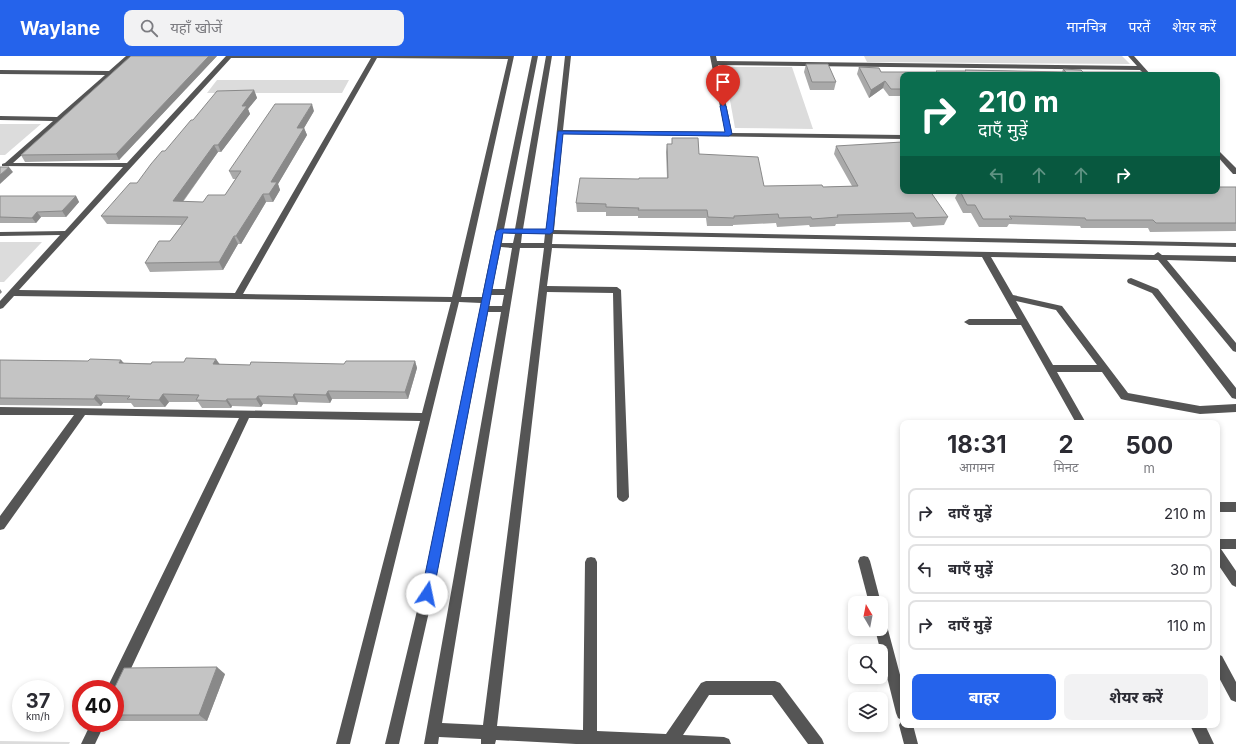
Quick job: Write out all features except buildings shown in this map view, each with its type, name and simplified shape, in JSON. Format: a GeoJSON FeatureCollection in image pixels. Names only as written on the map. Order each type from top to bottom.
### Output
{"type":"FeatureCollection","features":[{"type":"Feature","properties":{"kind":"street"},"geometry":{"type":"LineString","coordinates":[[3,165],[129,56]]}},
{"type":"Feature","properties":{"kind":"street"},"geometry":{"type":"LineString","coordinates":[[0,306],[66,233],[130,166],[229,56],[511,56],[456,299],[343,744]]}},
{"type":"Feature","properties":{"kind":"street"},"geometry":{"type":"LineString","coordinates":[[238,295],[375,56]]}},
{"type":"Feature","properties":{"kind":"street"},"geometry":{"type":"LineString","coordinates":[[392,744],[427,594],[535,56]]}},
{"type":"Feature","properties":{"kind":"street"},"geometry":{"type":"LineString","coordinates":[[431,744],[549,56]]}},
{"type":"Feature","properties":{"kind":"street"},"geometry":{"type":"LineString","coordinates":[[488,738],[550,232],[568,56]]}},
{"type":"Feature","properties":{"kind":"street"},"geometry":{"type":"LineString","coordinates":[[713,56],[729,134]]}},
{"type":"Feature","properties":{"kind":"street"},"geometry":{"type":"LineString","coordinates":[[857,56],[862,65]]}},
{"type":"Feature","properties":{"kind":"street"},"geometry":{"type":"LineString","coordinates":[[1131,56],[1145,72]]}},
{"type":"Feature","properties":{"kind":"street"},"geometry":{"type":"LineString","coordinates":[[715,63],[1141,68]]}},
{"type":"Feature","properties":{"kind":"street"},"geometry":{"type":"LineString","coordinates":[[0,72],[110,73]]}},
{"type":"Feature","properties":{"kind":"street"},"geometry":{"type":"LineString","coordinates":[[0,118],[58,119]]}},
{"type":"Feature","properties":{"kind":"street"},"geometry":{"type":"LineString","coordinates":[[560,132],[900,137]]}},
{"type":"Feature","properties":{"kind":"street"},"geometry":{"type":"LineString","coordinates":[[1220,155],[1236,172]]}},
{"type":"Feature","properties":{"kind":"street"},"geometry":{"type":"LineString","coordinates":[[3,165],[130,166]]}},
{"type":"Feature","properties":{"kind":"street"},"geometry":{"type":"LineString","coordinates":[[500,231],[1236,245]]}},
{"type":"Feature","properties":{"kind":"street"},"geometry":{"type":"LineString","coordinates":[[0,234],[66,233]]}},
{"type":"Feature","properties":{"kind":"street"},"geometry":{"type":"LineString","coordinates":[[1148,243],[1236,349]]}},
{"type":"Feature","properties":{"kind":"street"},"geometry":{"type":"LineString","coordinates":[[497,245],[1236,259]]}},
{"type":"Feature","properties":{"kind":"street"},"geometry":{"type":"LineString","coordinates":[[985,254],[1079,420]]}},
{"type":"Feature","properties":{"kind":"street"},"geometry":{"type":"LineString","coordinates":[[1131,281],[1155,291],[1236,395]]}},
{"type":"Feature","properties":{"kind":"street"},"geometry":{"type":"LineString","coordinates":[[543,289],[617,290],[623,497]]}},
{"type":"Feature","properties":{"kind":"street"},"geometry":{"type":"LineString","coordinates":[[12,293],[238,295],[486,300],[509,292]]}},
{"type":"Feature","properties":{"kind":"street"},"geometry":{"type":"LineString","coordinates":[[1009,297],[1059,308],[1106,369],[1124,396],[1200,410],[1236,408]]}},
{"type":"Feature","properties":{"kind":"street"},"geometry":{"type":"LineString","coordinates":[[486,300],[506,309]]}},
{"type":"Feature","properties":{"kind":"street"},"geometry":{"type":"LineString","coordinates":[[969,322],[1023,322]]}},
{"type":"Feature","properties":{"kind":"street"},"geometry":{"type":"LineString","coordinates":[[1050,368],[1106,369]]}},
{"type":"Feature","properties":{"kind":"street"},"geometry":{"type":"LineString","coordinates":[[0,411],[426,417]]}},
{"type":"Feature","properties":{"kind":"street"},"geometry":{"type":"LineString","coordinates":[[0,526],[82,411]]}},
{"type":"Feature","properties":{"kind":"street"},"geometry":{"type":"LineString","coordinates":[[118,680],[246,414]]}},
{"type":"Feature","properties":{"kind":"street"},"geometry":{"type":"LineString","coordinates":[[1220,507],[1236,507]]}},
{"type":"Feature","properties":{"kind":"street"},"geometry":{"type":"LineString","coordinates":[[1220,544],[1236,544]]}},
{"type":"Feature","properties":{"kind":"street"},"geometry":{"type":"LineString","coordinates":[[1220,557],[1236,581]]}},
{"type":"Feature","properties":{"kind":"street"},"geometry":{"type":"LineString","coordinates":[[864,561],[873,596]]}},
{"type":"Feature","properties":{"kind":"street"},"geometry":{"type":"LineString","coordinates":[[590,738],[591,562]]}},
{"type":"Feature","properties":{"kind":"street"},"geometry":{"type":"LineString","coordinates":[[884,636],[900,701]]}},
{"type":"Feature","properties":{"kind":"street"},"geometry":{"type":"LineString","coordinates":[[1220,664],[1231,677],[1236,695]]}},
{"type":"Feature","properties":{"kind":"street"},"geometry":{"type":"LineString","coordinates":[[670,741],[706,688],[775,688],[817,744]]}},
{"type":"Feature","properties":{"kind":"street"},"geometry":{"type":"LineString","coordinates":[[907,728],[911,744]]}},
{"type":"Feature","properties":{"kind":"street"},"geometry":{"type":"LineString","coordinates":[[1199,728],[1207,744]]}},
{"type":"Feature","properties":{"kind":"street"},"geometry":{"type":"LineString","coordinates":[[434,730],[488,738],[590,738],[724,744]]}},
{"type":"Feature","properties":{"kind":"street"},"geometry":{"type":"LineString","coordinates":[[88,744],[94,732]]}},
{"type":"Feature","properties":{"kind":"shaded area"},"geometry":{"type":"Polygon","coordinates":[[[864,56],[1122,56],[1130,64],[867,62],[864,56]]]}},
{"type":"Feature","properties":{"kind":"shaded area"},"geometry":{"type":"Polygon","coordinates":[[[724,67],[792,67],[813,129],[735,128],[724,67]]]}},
{"type":"Feature","properties":{"kind":"shaded area"},"geometry":{"type":"Polygon","coordinates":[[[217,80],[349,80],[342,93],[207,93],[217,80]]]}},
{"type":"Feature","properties":{"kind":"shaded area"},"geometry":{"type":"Polygon","coordinates":[[[0,124],[41,124],[5,155],[0,155],[0,124]]]}},
{"type":"Feature","properties":{"kind":"shaded area"},"geometry":{"type":"Polygon","coordinates":[[[0,242],[42,242],[4,282],[0,282],[0,242]]]}},
{"type":"Feature","properties":{"kind":"shaded area"},"geometry":{"type":"Polygon","coordinates":[[[0,741],[70,742],[69,744],[0,744],[0,741]]]}},
{"type":"Feature","properties":{"kind":"route"},"geometry":{"type":"LineString","coordinates":[[427,594],[500,231],[550,232],[560,132],[729,134],[723,106]]}}]}
